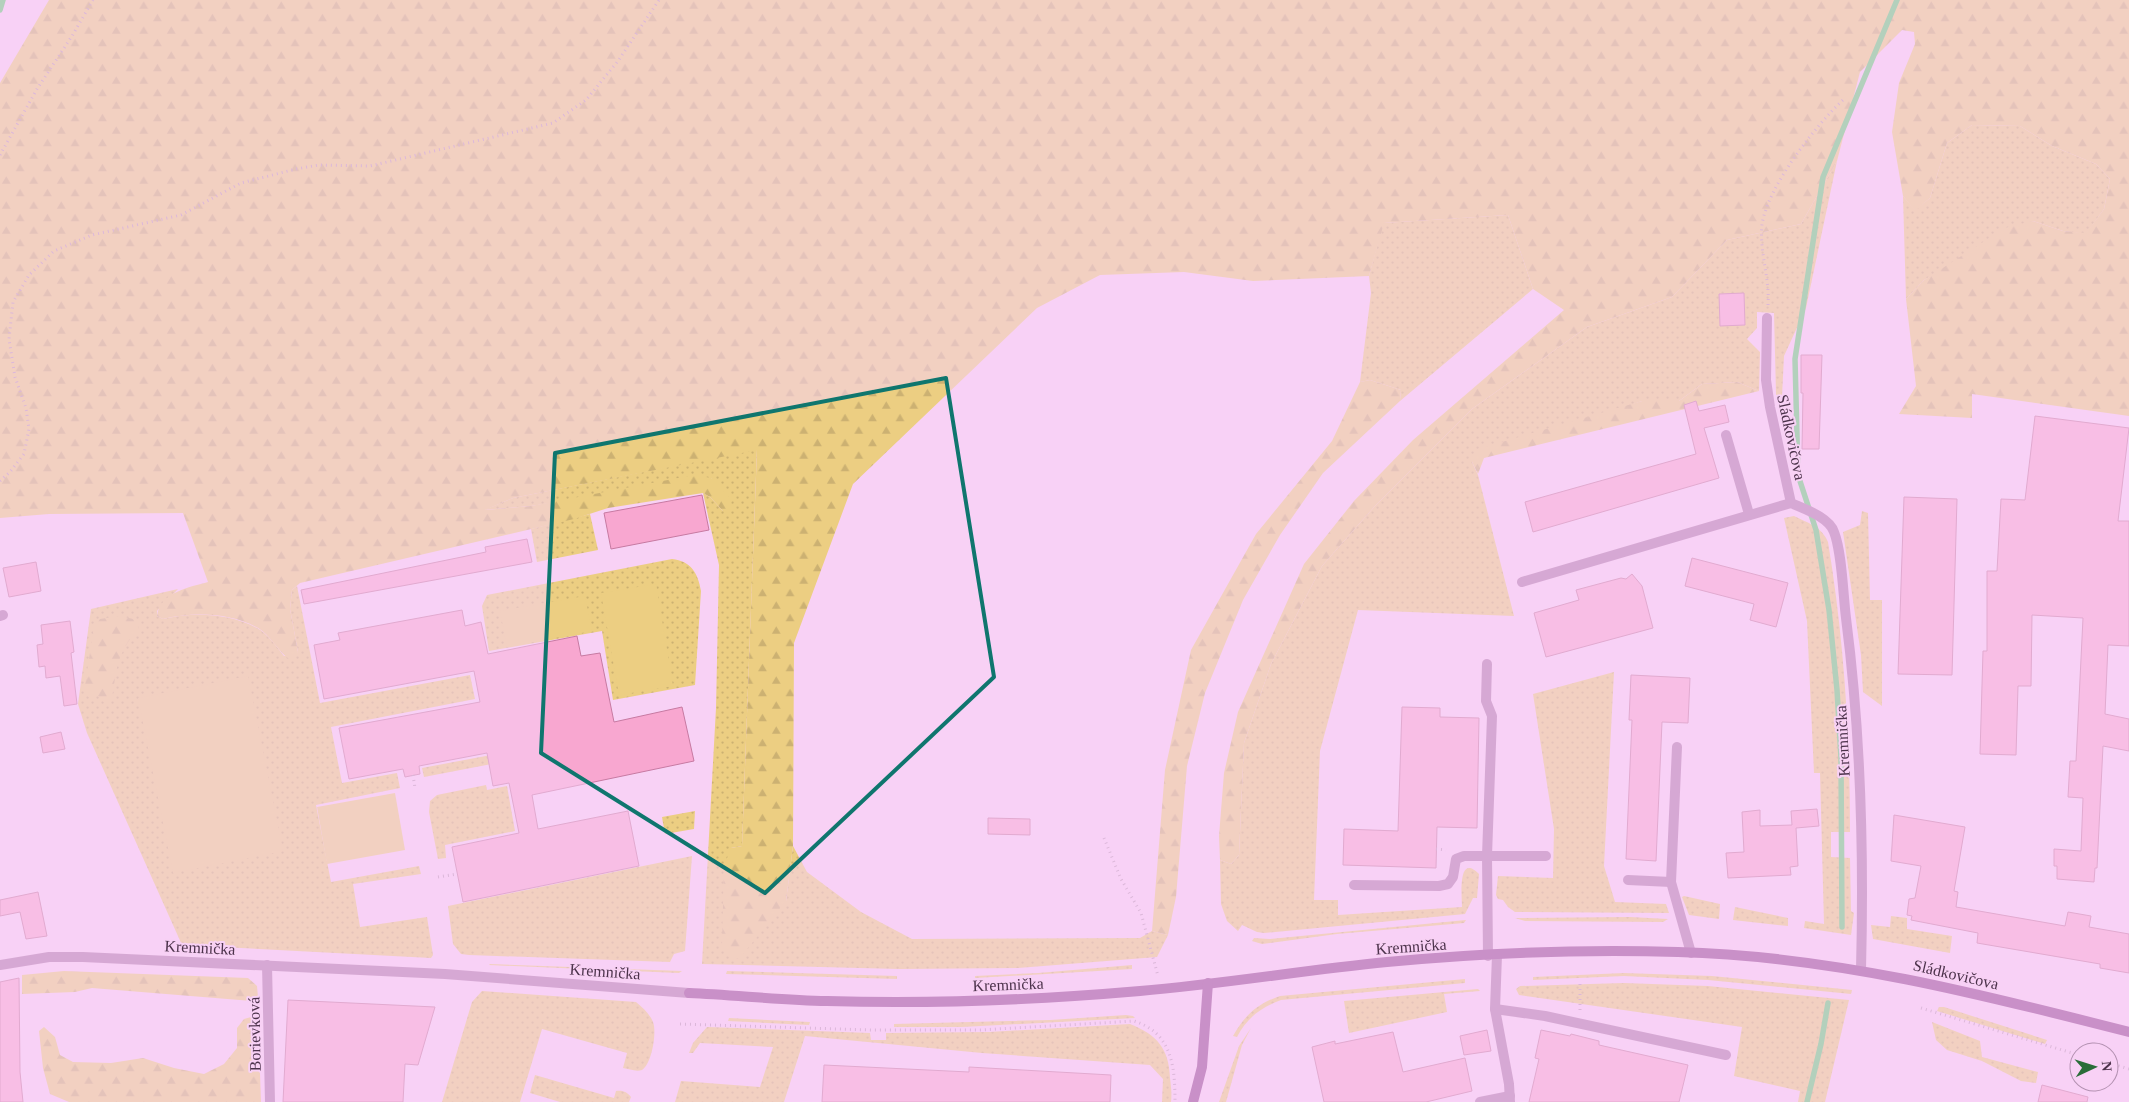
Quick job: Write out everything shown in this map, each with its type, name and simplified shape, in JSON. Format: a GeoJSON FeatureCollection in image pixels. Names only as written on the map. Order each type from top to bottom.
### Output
{"type":"FeatureCollection","features":[{"type":"Feature","properties":{"kind":"main road","name":"Kremnička"},"geometry":{"type":"LineString","coordinates":[[689,993],[824,1001],[933,1002],[1043,998],[1162,989],[1387,962],[1492,955],[1646,951],[1773,959]]}},
{"type":"Feature","properties":{"kind":"main road","name":"Sládkovičova"},"geometry":{"type":"LineString","coordinates":[[1773,959],[1861,970],[1954,988],[2129,1032]]}},
{"type":"Feature","properties":{"kind":"main road"},"geometry":{"type":"LineString","coordinates":[[1193,1102],[1202,1067],[1208,983]]}},
{"type":"Feature","properties":{"kind":"street","name":"Sládkovičova"},"geometry":{"type":"LineString","coordinates":[[1767,318],[1766,380],[1791,503],[1820,518]]}},
{"type":"Feature","properties":{"kind":"street"},"geometry":{"type":"LineString","coordinates":[[1726,435],[1749,514]]}},
{"type":"Feature","properties":{"kind":"street"},"geometry":{"type":"LineString","coordinates":[[1522,582],[1791,503]]}},
{"type":"Feature","properties":{"kind":"street","name":"Kremnička"},"geometry":{"type":"LineString","coordinates":[[1820,518],[1828,522],[1834,531],[1836,540],[1855,698],[1860,770],[1861,970]]}},
{"type":"Feature","properties":{"kind":"street"},"geometry":{"type":"LineString","coordinates":[[1480,1102],[1510,1099],[1496,1012],[1492,955],[1487,856],[1492,716],[1486,701],[1487,664]]}},
{"type":"Feature","properties":{"kind":"street"},"geometry":{"type":"LineString","coordinates":[[1677,747],[1671,882],[1691,953]]}},
{"type":"Feature","properties":{"kind":"street"},"geometry":{"type":"LineString","coordinates":[[1354,885],[1439,886],[1448,884],[1453,877],[1456,859],[1464,856],[1546,856]]}},
{"type":"Feature","properties":{"kind":"street"},"geometry":{"type":"LineString","coordinates":[[1628,880],[1671,882]]}},
{"type":"Feature","properties":{"kind":"street","name":"Kremnička"},"geometry":{"type":"LineString","coordinates":[[0,966],[49,957],[83,957],[458,975],[689,993]]}},
{"type":"Feature","properties":{"kind":"street","name":"Borievková"},"geometry":{"type":"LineString","coordinates":[[267,966],[270,1102]]}},
{"type":"Feature","properties":{"kind":"street"},"geometry":{"type":"LineString","coordinates":[[1496,1012],[1545,1016],[1726,1055]]}},
{"type":"Feature","properties":{"kind":"path"},"geometry":{"type":"LineString","coordinates":[[0,155],[92,0]]}},
{"type":"Feature","properties":{"kind":"path"},"geometry":{"type":"LineString","coordinates":[[0,481],[24,454],[29,430],[26,408],[15,377],[9,340],[13,302],[28,274],[54,251],[92,235],[181,215],[241,183],[318,165],[370,166],[553,123],[586,100],[618,61],[659,0]]}},
{"type":"Feature","properties":{"kind":"path"},"geometry":{"type":"LineString","coordinates":[[1767,318],[1768,277],[1762,239],[1762,224],[1766,209],[1789,166],[1808,137],[1825,116],[1843,100]]}},
{"type":"Feature","properties":{"kind":"path"},"geometry":{"type":"LineString","coordinates":[[413,775],[415,788]]}},
{"type":"Feature","properties":{"kind":"path"},"geometry":{"type":"LineString","coordinates":[[1104,838],[1121,879],[1141,914],[1152,960],[1162,989]]}},
{"type":"Feature","properties":{"kind":"path"},"geometry":{"type":"LineString","coordinates":[[438,877],[457,874]]}},
{"type":"Feature","properties":{"kind":"path"},"geometry":{"type":"LineString","coordinates":[[1580,981],[1580,1023]]}},
{"type":"Feature","properties":{"kind":"path"},"geometry":{"type":"LineString","coordinates":[[1921,1008],[2069,1052]]}},
{"type":"Feature","properties":{"kind":"path"},"geometry":{"type":"LineString","coordinates":[[680,1024],[870,1030],[980,1030],[1134,1021],[1145,1025],[1158,1035],[1166,1046],[1173,1063],[1175,1102]]}},
{"type":"Feature","properties":{"kind":"highlighted area"},"geometry":{"type":"Polygon","coordinates":[[[946,378],[994,677],[765,893],[541,753],[555,453],[946,378]]]}},
{"type":"Feature","properties":{"kind":"green space"},"geometry":{"type":"Polygon","coordinates":[[[49,0],[2129,0],[2129,416],[1972,394],[1972,418],[1899,414],[1916,386],[1906,299],[1924,280],[2005,228],[2033,221],[2063,231],[2086,233],[2104,209],[2110,179],[2096,164],[2052,146],[2020,126],[1972,125],[1947,143],[1930,198],[1915,211],[1903,196],[1892,132],[1899,83],[1915,44],[1914,32],[1902,30],[1860,72],[1837,161],[1801,224],[1727,240],[1672,297],[1587,327],[1472,409],[1375,506],[1322,566],[1271,664],[1244,743],[1239,855],[1231,864],[1220,860],[1219,836],[1224,773],[1238,712],[1304,564],[1354,501],[1413,440],[1564,310],[1533,289],[1508,215],[1384,223],[1369,276],[1253,281],[1184,272],[1100,275],[1037,308],[853,484],[794,643],[793,846],[786,901],[739,959],[728,956],[722,946],[724,866],[731,848],[742,846],[757,450],[513,498],[485,510],[531,506],[694,475],[711,478],[732,500],[729,510],[723,511],[710,497],[703,493],[608,508],[574,519],[300,583],[292,590],[290,609],[298,652],[295,657],[288,658],[258,628],[235,619],[211,615],[186,615],[163,619],[157,616],[159,608],[170,596],[208,582],[183,513],[49,514],[0,518],[0,83],[49,0]]]}},
{"type":"Feature","properties":{"kind":"green space"},"geometry":{"type":"Polygon","coordinates":[[[1972,125],[2020,126],[2052,146],[2096,164],[2110,179],[2104,209],[2086,234],[2063,231],[2033,221],[1924,280],[1906,299],[1903,196],[1915,210],[1930,198],[1947,143],[1972,125]]]}},
{"type":"Feature","properties":{"kind":"green space"},"geometry":{"type":"Polygon","coordinates":[[[1837,161],[1806,308],[1784,356],[1781,417],[1776,394],[1774,313],[1757,312],[1757,328],[1747,339],[1760,352],[1759,391],[1737,382],[1702,384],[1679,401],[1642,401],[1472,462],[1478,475],[1514,616],[1358,610],[1320,751],[1314,900],[1338,900],[1338,915],[1462,907],[1462,879],[1467,869],[1472,869],[1479,874],[1477,898],[1473,898],[1465,914],[1264,933],[1242,925],[1238,931],[1227,921],[1221,904],[1220,860],[1231,864],[1239,855],[1244,743],[1271,664],[1322,566],[1375,506],[1472,409],[1587,327],[1672,297],[1727,240],[1801,224],[1837,161]]]}},
{"type":"Feature","properties":{"kind":"green space"},"geometry":{"type":"Polygon","coordinates":[[[1508,215],[1533,289],[1400,401],[1401,390],[1370,380],[1360,382],[1371,293],[1369,276],[1383,223],[1508,215]]]}},
{"type":"Feature","properties":{"kind":"green space"},"geometry":{"type":"Polygon","coordinates":[[[1370,380],[1401,390],[1400,401],[1323,473],[1280,535],[1243,600],[1205,693],[1187,766],[1176,897],[1168,935],[1152,931],[1165,770],[1191,650],[1256,534],[1332,441],[1360,382],[1370,380]]]}},
{"type":"Feature","properties":{"kind":"green space"},"geometry":{"type":"Polygon","coordinates":[[[1737,382],[1759,391],[1484,458],[1478,474],[1472,462],[1478,449],[1642,401],[1679,401],[1702,384],[1737,382]]]}},
{"type":"Feature","properties":{"kind":"green space"},"geometry":{"type":"Polygon","coordinates":[[[757,449],[742,846],[731,848],[786,901],[793,846],[807,872],[861,912],[912,939],[1140,938],[1152,931],[1168,935],[1157,957],[1018,968],[899,969],[702,964],[716,708],[719,565],[703,493],[710,497],[723,511],[711,478],[531,506],[484,510],[513,498],[757,449]]]}},
{"type":"Feature","properties":{"kind":"green space"},"geometry":{"type":"Polygon","coordinates":[[[1862,511],[1868,513],[1870,600],[1882,600],[1882,706],[1863,692],[1861,655],[1843,532],[1860,525],[1862,511]]]}},
{"type":"Feature","properties":{"kind":"green space"},"geometry":{"type":"Polygon","coordinates":[[[590,514],[598,550],[537,562],[531,529],[590,514]]]}},
{"type":"Feature","properties":{"kind":"green space"},"geometry":{"type":"Polygon","coordinates":[[[1794,516],[1814,526],[1825,537],[1828,542],[1834,578],[1845,687],[1849,759],[1850,832],[1831,832],[1831,857],[1850,858],[1851,911],[1854,913],[1851,935],[1804,928],[1805,921],[1824,924],[1820,773],[1814,773],[1807,621],[1784,518],[1794,516]]]}},
{"type":"Feature","properties":{"kind":"green space"},"geometry":{"type":"Polygon","coordinates":[[[672,559],[689,565],[696,573],[701,591],[695,685],[613,700],[602,631],[489,651],[482,606],[487,595],[672,559]]]}},
{"type":"Feature","properties":{"kind":"green space"},"geometry":{"type":"Polygon","coordinates":[[[656,584],[673,686],[619,695],[601,593],[656,584]]]}},
{"type":"Feature","properties":{"kind":"green space"},"geometry":{"type":"Polygon","coordinates":[[[297,586],[320,703],[470,675],[475,699],[331,727],[342,783],[397,773],[400,788],[316,805],[331,882],[419,866],[421,874],[353,884],[360,927],[427,917],[433,955],[431,958],[182,945],[87,733],[78,704],[91,609],[178,589],[157,611],[157,616],[163,619],[186,615],[211,615],[235,619],[261,630],[272,640],[284,656],[298,652],[290,609],[292,590],[297,586]]]}},
{"type":"Feature","properties":{"kind":"green space"},"geometry":{"type":"Polygon","coordinates":[[[585,596],[592,631],[507,647],[500,611],[585,596]]]}},
{"type":"Feature","properties":{"kind":"green space"},"geometry":{"type":"Polygon","coordinates":[[[120,616],[133,619],[139,628],[128,642],[118,663],[110,704],[106,704],[98,696],[89,697],[84,692],[94,626],[100,619],[120,616]]]}},
{"type":"Feature","properties":{"kind":"green space"},"geometry":{"type":"Polygon","coordinates":[[[1614,672],[1604,866],[1615,902],[1666,904],[1669,913],[1515,912],[1503,900],[1498,899],[1496,895],[1498,876],[1553,878],[1554,829],[1533,694],[1614,672]]]}},
{"type":"Feature","properties":{"kind":"green space"},"geometry":{"type":"Polygon","coordinates":[[[248,676],[283,851],[173,873],[138,698],[248,676]]]}},
{"type":"Feature","properties":{"kind":"green space"},"geometry":{"type":"Polygon","coordinates":[[[491,755],[502,762],[424,777],[422,768],[491,755]]]}},
{"type":"Feature","properties":{"kind":"green space"},"geometry":{"type":"Polygon","coordinates":[[[486,785],[487,790],[507,786],[515,831],[445,845],[446,858],[438,859],[429,812],[430,801],[437,795],[486,785]]]}},
{"type":"Feature","properties":{"kind":"green space"},"geometry":{"type":"Polygon","coordinates":[[[395,793],[405,850],[327,864],[317,807],[395,793]]]}},
{"type":"Feature","properties":{"kind":"green space"},"geometry":{"type":"Polygon","coordinates":[[[695,811],[694,829],[665,834],[662,817],[695,811]]]}},
{"type":"Feature","properties":{"kind":"green space"},"geometry":{"type":"Polygon","coordinates":[[[692,856],[685,951],[674,954],[670,962],[469,955],[461,954],[453,944],[448,906],[692,856]]]}},
{"type":"Feature","properties":{"kind":"green space"},"geometry":{"type":"Polygon","coordinates":[[[1682,897],[1720,904],[1719,919],[1689,915],[1682,897]]]}},
{"type":"Feature","properties":{"kind":"green space"},"geometry":{"type":"Polygon","coordinates":[[[1735,907],[1788,918],[1788,926],[1733,920],[1735,907]]]}},
{"type":"Feature","properties":{"kind":"green space"},"geometry":{"type":"Polygon","coordinates":[[[1891,916],[1907,918],[1907,929],[1952,936],[1950,953],[1873,939],[1871,925],[1890,927],[1891,916]]]}},
{"type":"Feature","properties":{"kind":"green space"},"geometry":{"type":"Polygon","coordinates":[[[1630,917],[1668,919],[1663,922],[1525,921],[1515,918],[1630,917]]]}},
{"type":"Feature","properties":{"kind":"green space"},"geometry":{"type":"Polygon","coordinates":[[[1466,920],[1464,923],[1337,934],[1262,944],[1252,941],[1254,938],[1269,939],[1466,920]]]}},
{"type":"Feature","properties":{"kind":"green space"},"geometry":{"type":"Polygon","coordinates":[[[490,964],[682,971],[679,973],[490,964]]]}},
{"type":"Feature","properties":{"kind":"green space"},"geometry":{"type":"Polygon","coordinates":[[[1132,965],[1132,969],[975,978],[975,976],[1132,965]]]}},
{"type":"Feature","properties":{"kind":"green space"},"geometry":{"type":"Polygon","coordinates":[[[64,971],[248,978],[257,986],[258,997],[252,1001],[92,988],[75,992],[22,994],[22,975],[64,971]]]}},
{"type":"Feature","properties":{"kind":"green space"},"geometry":{"type":"Polygon","coordinates":[[[727,971],[897,976],[897,979],[726,974],[727,971]]]}},
{"type":"Feature","properties":{"kind":"green space"},"geometry":{"type":"Polygon","coordinates":[[[1624,973],[1712,976],[1852,990],[1851,994],[1708,980],[1624,976],[1533,980],[1533,977],[1624,973]]]}},
{"type":"Feature","properties":{"kind":"green space"},"geometry":{"type":"Polygon","coordinates":[[[1465,979],[1465,983],[1281,1000],[1255,1014],[1245,1024],[1237,1037],[1233,1036],[1252,1011],[1280,996],[1465,979]]]}},
{"type":"Feature","properties":{"kind":"green space"},"geometry":{"type":"Polygon","coordinates":[[[1624,983],[1708,986],[1849,1000],[1825,1102],[1798,1102],[1800,1091],[1734,1076],[1742,1027],[1519,995],[1516,989],[1520,986],[1624,983]]]}},
{"type":"Feature","properties":{"kind":"green space"},"geometry":{"type":"Polygon","coordinates":[[[1478,989],[1480,991],[1444,994],[1447,1012],[1349,1033],[1344,1001],[1478,989]]]}},
{"type":"Feature","properties":{"kind":"green space"},"geometry":{"type":"Polygon","coordinates":[[[482,991],[636,1002],[650,1016],[654,1027],[653,1048],[646,1067],[635,1071],[623,1068],[627,1053],[542,1029],[520,1102],[442,1102],[472,1002],[482,991]]]}},
{"type":"Feature","properties":{"kind":"green space"},"geometry":{"type":"Polygon","coordinates":[[[1939,1007],[2047,1040],[2045,1044],[1937,1011],[1939,1007]]]}},
{"type":"Feature","properties":{"kind":"green space"},"geometry":{"type":"Polygon","coordinates":[[[258,1015],[261,1102],[69,1102],[50,1094],[43,1068],[39,1031],[44,1027],[55,1037],[60,1055],[73,1062],[111,1063],[143,1058],[174,1068],[204,1074],[224,1064],[237,1048],[237,1028],[244,1019],[258,1015]]]}},
{"type":"Feature","properties":{"kind":"green space"},"geometry":{"type":"Polygon","coordinates":[[[1126,1015],[1135,1018],[962,1027],[894,1027],[894,1024],[1050,1020],[1126,1015]]]}},
{"type":"Feature","properties":{"kind":"green space"},"geometry":{"type":"Polygon","coordinates":[[[729,1018],[810,1022],[809,1025],[728,1021],[729,1018]]]}},
{"type":"Feature","properties":{"kind":"green space"},"geometry":{"type":"Polygon","coordinates":[[[1932,1022],[1980,1041],[1982,1057],[2038,1072],[2036,1083],[2021,1081],[1982,1061],[1947,1050],[1936,1040],[1932,1022]]]}},
{"type":"Feature","properties":{"kind":"green space"},"geometry":{"type":"Polygon","coordinates":[[[1130,1024],[1148,1033],[1160,1044],[1164,1051],[1169,1068],[1171,1102],[1162,1102],[1163,1079],[1150,1065],[982,1053],[805,1036],[784,1102],[675,1102],[681,1081],[760,1087],[773,1047],[700,1043],[693,1053],[689,1053],[693,1043],[707,1027],[870,1033],[871,1040],[886,1040],[886,1033],[989,1032],[1130,1024]]]}},
{"type":"Feature","properties":{"kind":"green space"},"geometry":{"type":"Polygon","coordinates":[[[1251,1028],[1242,1045],[1226,1102],[1219,1102],[1239,1046],[1251,1028]]]}},
{"type":"Feature","properties":{"kind":"green space"},"geometry":{"type":"Polygon","coordinates":[[[535,1075],[614,1098],[616,1091],[625,1092],[631,1097],[629,1102],[560,1102],[530,1093],[535,1075]]]}},
{"type":"Feature","properties":{"kind":"building"},"geometry":{"type":"Polygon","coordinates":[[[1744,293],[1745,325],[1720,326],[1719,294],[1744,293]]]}},
{"type":"Feature","properties":{"kind":"building"},"geometry":{"type":"Polygon","coordinates":[[[1801,355],[1822,355],[1819,449],[1802,449],[1803,393],[1801,393],[1801,355]]]}},
{"type":"Feature","properties":{"kind":"building"},"geometry":{"type":"Polygon","coordinates":[[[1696,401],[1699,411],[1725,405],[1729,422],[1704,428],[1719,478],[1533,532],[1525,502],[1696,454],[1684,405],[1696,401]]]}},
{"type":"Feature","properties":{"kind":"building"},"geometry":{"type":"Polygon","coordinates":[[[2035,416],[2129,428],[2118,521],[2129,521],[2129,646],[2108,645],[2105,714],[2129,719],[2129,751],[2103,746],[2097,868],[2095,868],[2094,882],[2057,879],[2057,866],[2054,866],[2054,849],[2081,851],[2083,798],[2068,797],[2070,761],[2076,761],[2083,618],[2032,615],[2031,686],[2018,686],[2016,755],[1980,754],[1983,651],[1987,651],[1987,571],[1997,571],[2001,499],[2025,500],[2035,416]]]}},
{"type":"Feature","properties":{"kind":"building"},"geometry":{"type":"Polygon","coordinates":[[[702,495],[709,530],[611,549],[604,513],[702,495]]]}},
{"type":"Feature","properties":{"kind":"building"},"geometry":{"type":"Polygon","coordinates":[[[1904,497],[1957,499],[1952,675],[1898,674],[1904,497]]]}},
{"type":"Feature","properties":{"kind":"building"},"geometry":{"type":"Polygon","coordinates":[[[527,539],[532,562],[304,604],[301,590],[486,552],[485,547],[527,539]]]}},
{"type":"Feature","properties":{"kind":"building"},"geometry":{"type":"Polygon","coordinates":[[[1692,558],[1788,583],[1776,627],[1750,620],[1754,604],[1685,586],[1692,558]]]}},
{"type":"Feature","properties":{"kind":"building"},"geometry":{"type":"Polygon","coordinates":[[[36,562],[41,591],[9,597],[3,568],[36,562]]]}},
{"type":"Feature","properties":{"kind":"building"},"geometry":{"type":"Polygon","coordinates":[[[1632,574],[1642,586],[1653,628],[1546,657],[1534,613],[1579,600],[1576,590],[1621,578],[1626,579],[1632,574]]]}},
{"type":"Feature","properties":{"kind":"building"},"geometry":{"type":"Polygon","coordinates":[[[462,610],[465,626],[481,622],[488,654],[577,636],[581,656],[600,653],[614,722],[682,707],[694,761],[532,795],[538,829],[628,811],[639,866],[463,902],[452,847],[519,833],[509,783],[493,786],[487,753],[419,766],[420,774],[405,777],[403,769],[349,779],[339,728],[480,702],[474,671],[324,699],[314,645],[340,640],[338,633],[462,610]]]}},
{"type":"Feature","properties":{"kind":"building"},"geometry":{"type":"Polygon","coordinates":[[[70,621],[74,652],[71,653],[77,704],[64,706],[60,676],[46,678],[45,666],[39,667],[37,645],[43,644],[41,625],[70,621]]]}},
{"type":"Feature","properties":{"kind":"building"},"geometry":{"type":"Polygon","coordinates":[[[1631,675],[1690,678],[1688,723],[1662,722],[1656,861],[1626,859],[1632,720],[1629,720],[1631,675]]]}},
{"type":"Feature","properties":{"kind":"building"},"geometry":{"type":"Polygon","coordinates":[[[1402,707],[1440,708],[1440,717],[1479,718],[1477,828],[1437,827],[1436,868],[1343,865],[1344,829],[1398,831],[1402,707]]]}},
{"type":"Feature","properties":{"kind":"building"},"geometry":{"type":"Polygon","coordinates":[[[61,732],[65,749],[43,753],[40,737],[61,732]]]}},
{"type":"Feature","properties":{"kind":"building"},"geometry":{"type":"Polygon","coordinates":[[[1817,809],[1819,826],[1796,828],[1798,866],[1790,867],[1791,875],[1728,878],[1726,853],[1744,852],[1742,812],[1760,810],[1760,826],[1792,825],[1791,811],[1817,809]]]}},
{"type":"Feature","properties":{"kind":"building"},"geometry":{"type":"Polygon","coordinates":[[[1894,815],[1965,827],[1954,891],[1958,892],[1956,907],[2065,926],[2068,912],[2091,916],[2089,927],[2129,934],[2129,973],[2100,968],[2100,964],[1977,943],[1978,933],[1911,920],[1912,916],[1907,915],[1909,899],[1915,898],[1921,866],[1891,861],[1894,815]]]}},
{"type":"Feature","properties":{"kind":"building"},"geometry":{"type":"Polygon","coordinates":[[[988,818],[1030,819],[1030,835],[988,834],[988,818]]]}},
{"type":"Feature","properties":{"kind":"building"},"geometry":{"type":"Polygon","coordinates":[[[38,892],[47,936],[26,939],[20,912],[0,916],[0,900],[38,892]]]}},
{"type":"Feature","properties":{"kind":"building"},"geometry":{"type":"Polygon","coordinates":[[[19,978],[20,1072],[23,1102],[0,1102],[0,982],[19,978]]]}},
{"type":"Feature","properties":{"kind":"building"},"geometry":{"type":"Polygon","coordinates":[[[288,1000],[435,1007],[418,1065],[405,1064],[403,1102],[283,1102],[288,1000]]]}},
{"type":"Feature","properties":{"kind":"building"},"geometry":{"type":"Polygon","coordinates":[[[1487,1030],[1491,1051],[1464,1055],[1460,1036],[1487,1030]]]}},
{"type":"Feature","properties":{"kind":"building"},"geometry":{"type":"Polygon","coordinates":[[[1541,1030],[1570,1036],[1571,1034],[1599,1041],[1599,1045],[1688,1065],[1679,1102],[1529,1102],[1539,1059],[1535,1058],[1541,1030]]]}},
{"type":"Feature","properties":{"kind":"building"},"geometry":{"type":"Polygon","coordinates":[[[1393,1032],[1403,1072],[1465,1058],[1472,1091],[1426,1102],[1324,1102],[1312,1047],[1335,1041],[1335,1044],[1393,1032]]]}},
{"type":"Feature","properties":{"kind":"building"},"geometry":{"type":"Polygon","coordinates":[[[824,1065],[969,1072],[969,1067],[1111,1075],[1110,1102],[822,1102],[824,1065]]]}},
{"type":"Feature","properties":{"kind":"building"},"geometry":{"type":"Polygon","coordinates":[[[2042,1085],[2088,1097],[2087,1102],[2038,1102],[2042,1085]]]}},
{"type":"Feature","properties":{"kind":"waterway"},"geometry":{"type":"LineString","coordinates":[[0,10],[3,0]]}},
{"type":"Feature","properties":{"kind":"waterway"},"geometry":{"type":"LineString","coordinates":[[1842,927],[1841,758],[1837,690],[1829,610],[1816,530],[1798,475],[1795,359],[1823,177],[1897,0]]}},
{"type":"Feature","properties":{"kind":"waterway"},"geometry":{"type":"LineString","coordinates":[[1807,1102],[1821,1044],[1828,1003]]}}]}
